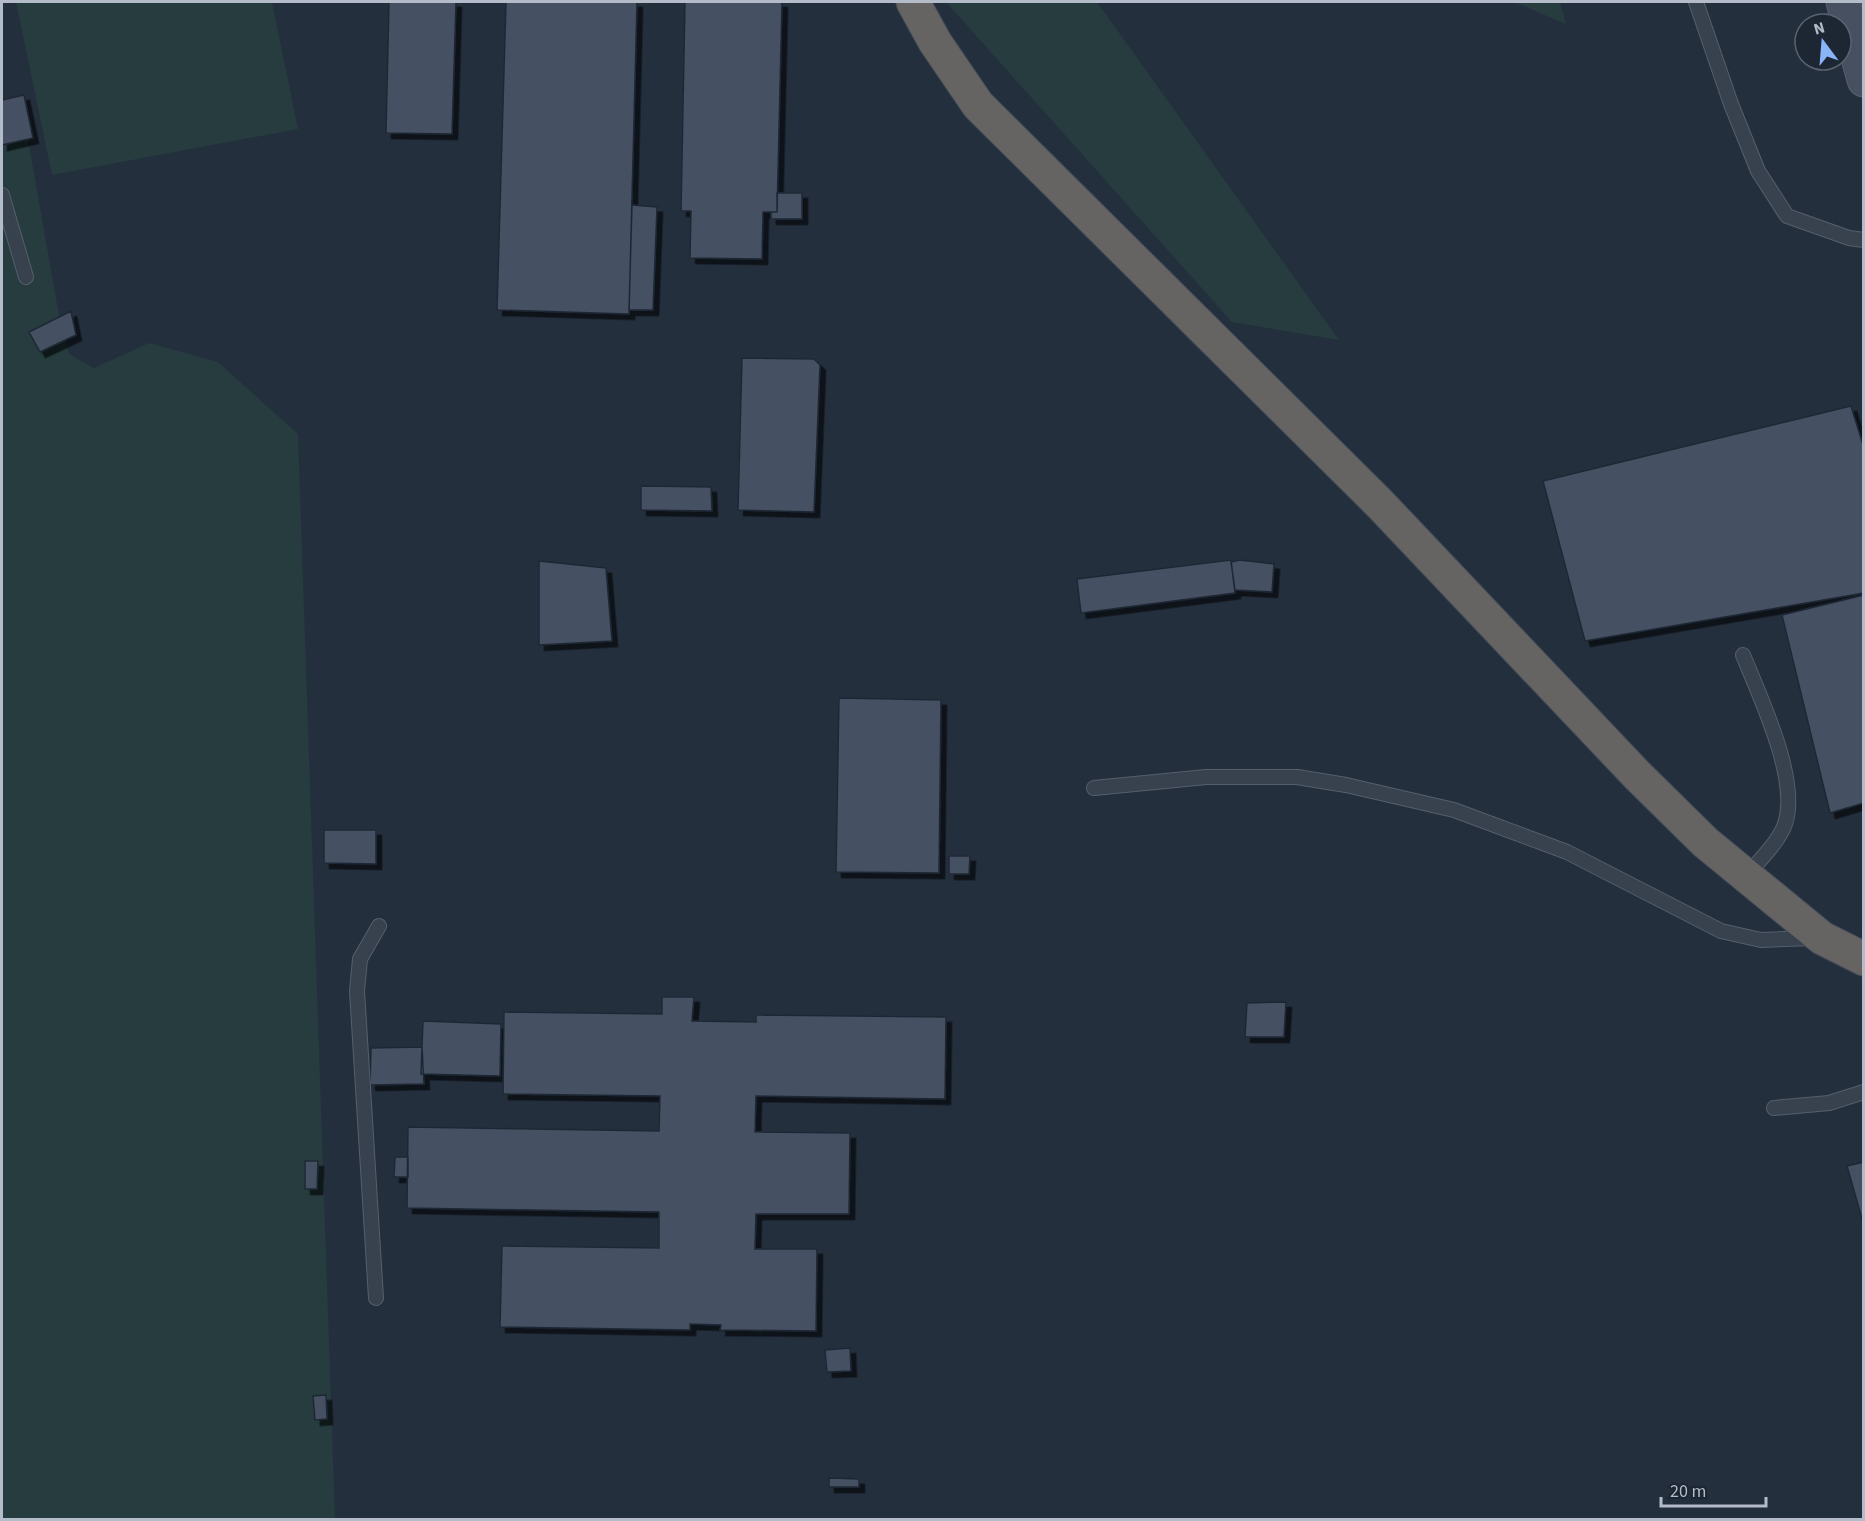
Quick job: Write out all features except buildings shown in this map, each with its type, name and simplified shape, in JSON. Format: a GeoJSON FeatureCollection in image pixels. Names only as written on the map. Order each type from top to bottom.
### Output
{"type":"FeatureCollection","features":[{"type":"Feature","properties":{"kind":"highway"},"geometry":{"type":"LineString","coordinates":[[913,2],[935,42],[978,105],[1380,504],[1637,775],[1705,842],[1821,938],[1863,959]]}},
{"type":"Feature","properties":{"kind":"main road"},"geometry":{"type":"LineString","coordinates":[[1843,2],[1863,80]]}},
{"type":"Feature","properties":{"kind":"lane"},"geometry":{"type":"LineString","coordinates":[[1696,2],[1731,104],[1758,171],[1787,216],[1849,238],[1863,240]]}},
{"type":"Feature","properties":{"kind":"lane"},"geometry":{"type":"LineString","coordinates":[[2,195],[26,277]]}},
{"type":"Feature","properties":{"kind":"lane"},"geometry":{"type":"LineString","coordinates":[[1743,655],[1770,720],[1782,761],[1788,794],[1785,824],[1746,876]]}},
{"type":"Feature","properties":{"kind":"lane"},"geometry":{"type":"LineString","coordinates":[[1094,788],[1206,777],[1297,777],[1346,785],[1454,810],[1567,852],[1720,932],[1761,940],[1821,938]]}},
{"type":"Feature","properties":{"kind":"lane"},"geometry":{"type":"LineString","coordinates":[[376,1298],[357,991],[360,959],[379,926]]}},
{"type":"Feature","properties":{"kind":"lane"},"geometry":{"type":"LineString","coordinates":[[1774,1108],[1829,1103],[1863,1092]]}},
{"type":"Feature","properties":{"kind":"green space"},"geometry":{"type":"Polygon","coordinates":[[[16,2],[272,2],[298,129],[52,175],[16,2]]]}},
{"type":"Feature","properties":{"kind":"green space"},"geometry":{"type":"Polygon","coordinates":[[[946,2],[1097,2],[1339,340],[1232,322],[946,2]]]}},
{"type":"Feature","properties":{"kind":"green space"},"geometry":{"type":"Polygon","coordinates":[[[1514,2],[1560,2],[1566,24],[1514,2]]]}},
{"type":"Feature","properties":{"kind":"green space"},"geometry":{"type":"Polygon","coordinates":[[[23,111],[60,321],[69,354],[94,368],[149,343],[218,362],[298,434],[335,1519],[2,1519],[2,114],[23,111]]]}}]}
